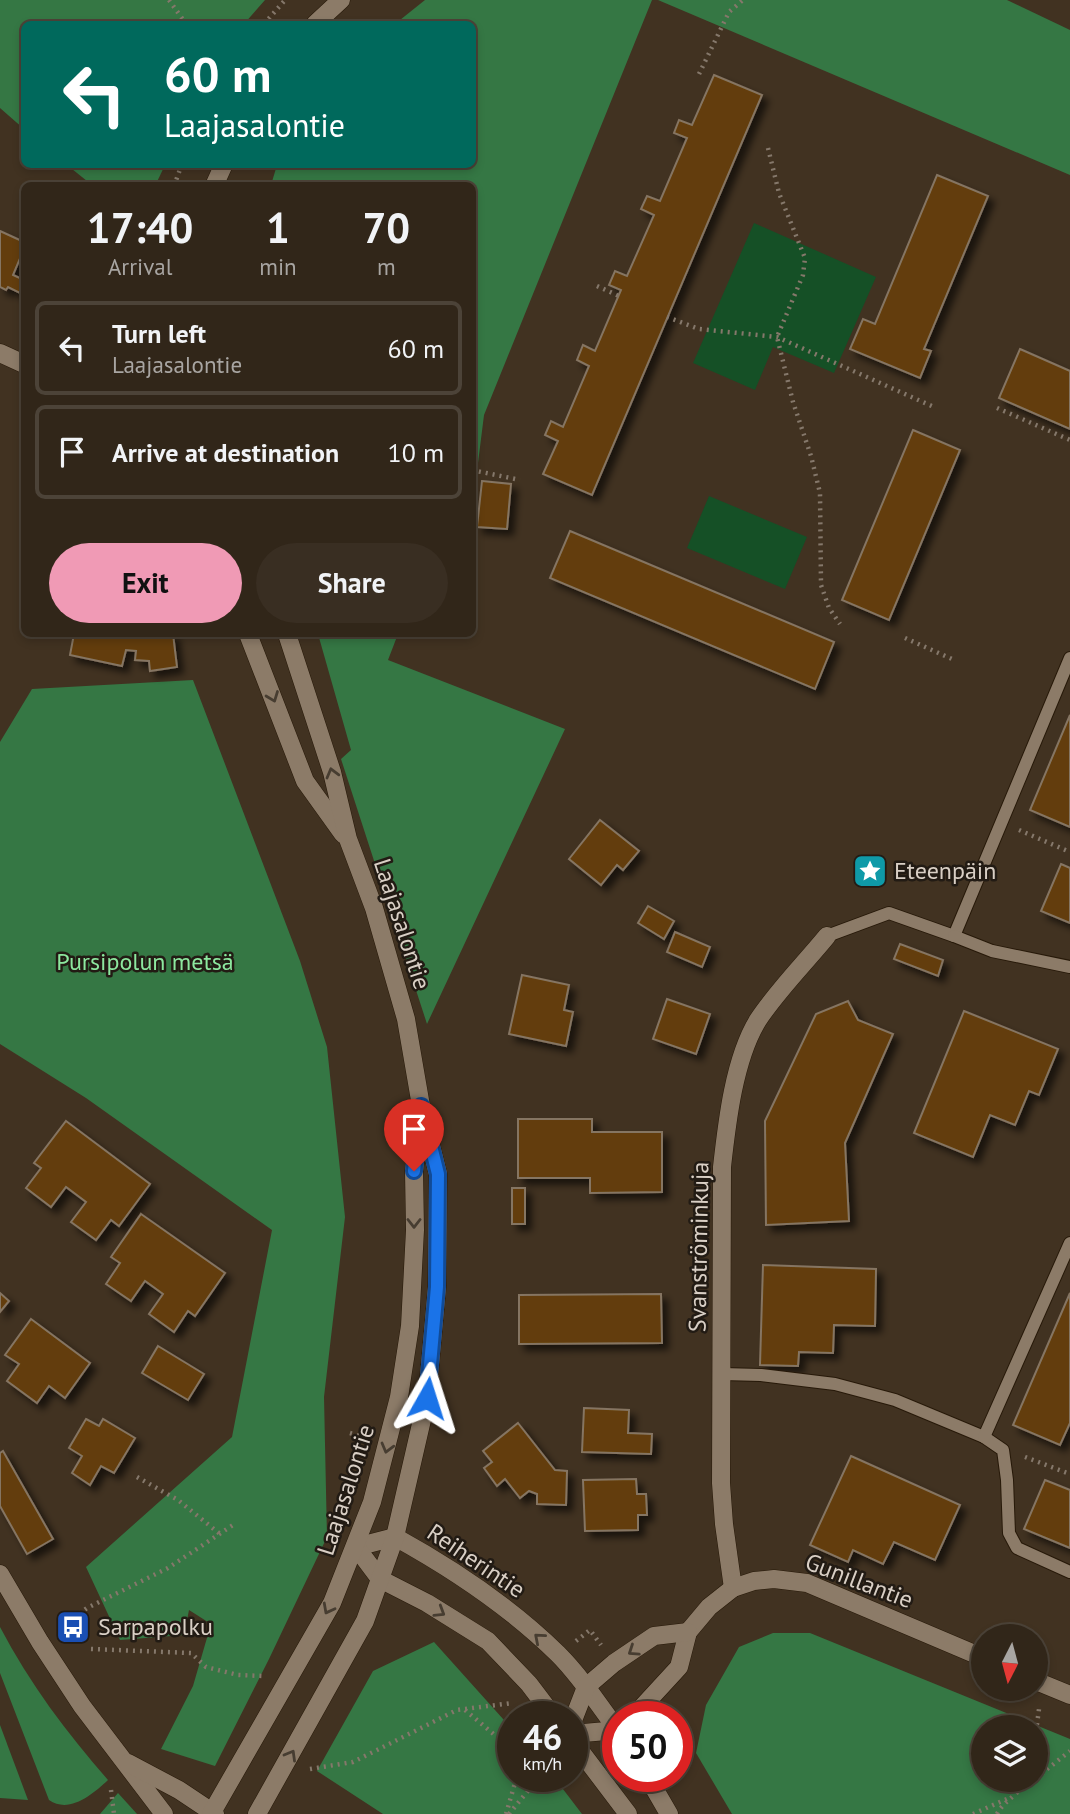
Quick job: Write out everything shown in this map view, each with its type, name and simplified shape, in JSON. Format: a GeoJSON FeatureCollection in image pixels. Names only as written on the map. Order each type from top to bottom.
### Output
{"type":"FeatureCollection","features":[{"type":"Feature","properties":{"kind":"main road"},"geometry":{"type":"LineString","coordinates":[[318,21],[341,0]]}},
{"type":"Feature","properties":{"kind":"main road"},"geometry":{"type":"LineString","coordinates":[[0,353],[21,363]]}},
{"type":"Feature","properties":{"kind":"main road","name":"Laajasalontie"},"geometry":{"type":"LineString","coordinates":[[249,637],[305,781],[348,839]]}},
{"type":"Feature","properties":{"kind":"main road","name":"Laajasalontie"},"geometry":{"type":"LineString","coordinates":[[257,1814],[365,1621],[395,1537],[427,1398],[437,1287],[438,1174],[421,1106],[406,1019],[374,908],[348,839],[332,772],[288,637]]}},
{"type":"Feature","properties":{"kind":"main road","name":"Svanströminkuja"},"geometry":{"type":"LineString","coordinates":[[733,1588],[723,1524],[722,1497],[722,1167],[728,1118],[744,1052],[758,1021],[827,936]]}},
{"type":"Feature","properties":{"kind":"main road","name":"Laajasalontie"},"geometry":{"type":"LineString","coordinates":[[213,1813],[332,1603],[372,1502],[399,1396],[410,1326],[415,1230],[414,1171],[421,1106]]}},
{"type":"Feature","properties":{"kind":"main road","name":"Reiherintie"},"geometry":{"type":"LineString","coordinates":[[356,1547],[395,1537],[448,1566],[501,1604],[558,1655],[602,1710]]}},
{"type":"Feature","properties":{"kind":"main road"},"geometry":{"type":"LineString","coordinates":[[356,1547],[380,1579],[488,1641],[542,1701]]}},
{"type":"Feature","properties":{"kind":"main road"},"geometry":{"type":"LineString","coordinates":[[0,1574],[82,1706],[164,1814]]}},
{"type":"Feature","properties":{"kind":"main road","name":"Gunillantie"},"geometry":{"type":"LineString","coordinates":[[647,1701],[678,1667],[688,1632],[709,1607],[733,1588],[754,1581],[774,1579],[807,1583],[971,1652]]}},
{"type":"Feature","properties":{"kind":"main road"},"geometry":{"type":"LineString","coordinates":[[581,1701],[586,1688],[614,1663],[654,1636],[688,1632]]}},
{"type":"Feature","properties":{"kind":"main road"},"geometry":{"type":"LineString","coordinates":[[1048,1686],[1070,1695]]}},
{"type":"Feature","properties":{"kind":"main road"},"geometry":{"type":"LineString","coordinates":[[588,1761],[628,1814]]}},
{"type":"Feature","properties":{"kind":"main road"},"geometry":{"type":"LineString","coordinates":[[126,1762],[179,1790],[213,1813]]}},
{"type":"Feature","properties":{"kind":"main road"},"geometry":{"type":"LineString","coordinates":[[656,1792],[669,1814]]}},
{"type":"Feature","properties":{"kind":"lane"},"geometry":{"type":"LineString","coordinates":[[954,936],[1070,658]]}},
{"type":"Feature","properties":{"kind":"lane"},"geometry":{"type":"LineString","coordinates":[[827,936],[889,913],[992,951],[1070,967]]}},
{"type":"Feature","properties":{"kind":"lane"},"geometry":{"type":"LineString","coordinates":[[984,1437],[1070,1243]]}},
{"type":"Feature","properties":{"kind":"lane"},"geometry":{"type":"LineString","coordinates":[[722,1374],[761,1375],[835,1384],[895,1400],[984,1437],[1003,1450],[1009,1533],[1017,1548],[1070,1572]]}},
{"type":"Feature","properties":{"kind":"path"},"geometry":{"type":"LineString","coordinates":[[169,0],[185,21]]}},
{"type":"Feature","properties":{"kind":"path"},"geometry":{"type":"LineString","coordinates":[[267,21],[285,0]]}},
{"type":"Feature","properties":{"kind":"path"},"geometry":{"type":"LineString","coordinates":[[699,74],[729,12],[743,0]]}},
{"type":"Feature","properties":{"kind":"path"},"geometry":{"type":"LineString","coordinates":[[768,148],[779,193],[805,258],[803,275],[777,337],[820,493],[821,585],[829,608],[840,625]]}},
{"type":"Feature","properties":{"kind":"path"},"geometry":{"type":"LineString","coordinates":[[597,286],[619,296]]}},
{"type":"Feature","properties":{"kind":"path"},"geometry":{"type":"LineString","coordinates":[[667,317],[699,329],[777,337],[934,407]]}},
{"type":"Feature","properties":{"kind":"path"},"geometry":{"type":"LineString","coordinates":[[997,408],[1070,440]]}},
{"type":"Feature","properties":{"kind":"path"},"geometry":{"type":"LineString","coordinates":[[476,471],[520,480]]}},
{"type":"Feature","properties":{"kind":"path"},"geometry":{"type":"LineString","coordinates":[[905,638],[952,659]]}},
{"type":"Feature","properties":{"kind":"path"},"geometry":{"type":"LineString","coordinates":[[1002,823],[1070,852]]}},
{"type":"Feature","properties":{"kind":"path"},"geometry":{"type":"LineString","coordinates":[[1003,1450],[1070,1472]]}},
{"type":"Feature","properties":{"kind":"path"},"geometry":{"type":"LineString","coordinates":[[137,1476],[178,1500],[220,1534]]}},
{"type":"Feature","properties":{"kind":"path"},"geometry":{"type":"LineString","coordinates":[[68,1622],[86,1608],[168,1568],[236,1523]]}},
{"type":"Feature","properties":{"kind":"path"},"geometry":{"type":"LineString","coordinates":[[91,1649],[191,1653],[206,1667],[217,1670],[238,1675],[289,1678]]}},
{"type":"Feature","properties":{"kind":"path"},"geometry":{"type":"LineString","coordinates":[[307,1769],[353,1762],[457,1710],[497,1705]]}},
{"type":"Feature","properties":{"kind":"path"},"geometry":{"type":"LineString","coordinates":[[464,1709],[497,1737]]}},
{"type":"Feature","properties":{"kind":"path"},"geometry":{"type":"LineString","coordinates":[[1038,1715],[1039,1709]]}},
{"type":"Feature","properties":{"kind":"path"},"geometry":{"type":"LineString","coordinates":[[1048,1769],[1070,1751]]}},
{"type":"Feature","properties":{"kind":"path"},"geometry":{"type":"LineString","coordinates":[[111,1790],[114,1814]]}},
{"type":"Feature","properties":{"kind":"path"},"geometry":{"type":"LineString","coordinates":[[507,1814],[513,1792]]}},
{"type":"Feature","properties":{"kind":"path"},"geometry":{"type":"LineString","coordinates":[[507,1814],[526,1792]]}},
{"type":"Feature","properties":{"kind":"path"},"geometry":{"type":"LineString","coordinates":[[997,1814],[1017,1792]]}},
{"type":"Feature","properties":{"kind":"path"},"geometry":{"type":"LineString","coordinates":[[973,1814],[1013,1796]]}},
{"type":"Feature","properties":{"kind":"green space"},"geometry":{"type":"Polygon","coordinates":[[[0,0],[265,0],[247,21],[21,21],[21,126],[0,108],[0,0]]]}},
{"type":"Feature","properties":{"kind":"green space"},"geometry":{"type":"Polygon","coordinates":[[[425,0],[652,0],[484,415],[476,479],[476,182],[272,182],[276,168],[476,168],[476,21],[399,21],[425,0]]]}},
{"type":"Feature","properties":{"kind":"green space"},"geometry":{"type":"Polygon","coordinates":[[[658,0],[1007,0],[1070,30],[1070,175],[658,0]]]}},
{"type":"Feature","properties":{"kind":"green space"},"geometry":{"type":"Polygon","coordinates":[[[71,168],[164,168],[157,182],[88,182],[71,168]]]}},
{"type":"Feature","properties":{"kind":"green space"},"geometry":{"type":"Polygon","coordinates":[[[754,223],[876,277],[834,373],[773,347],[755,390],[693,363],[754,223]]]}},
{"type":"Feature","properties":{"kind":"green space"},"geometry":{"type":"Polygon","coordinates":[[[709,496],[807,537],[785,589],[687,548],[709,496]]]}},
{"type":"Feature","properties":{"kind":"green space"},"geometry":{"type":"Polygon","coordinates":[[[319,637],[397,637],[388,660],[565,729],[427,1024],[341,759],[351,750],[319,637]]]}},
{"type":"Feature","properties":{"kind":"green space","name":"Pursipolun metsä"},"geometry":{"type":"Polygon","coordinates":[[[193,680],[300,961],[327,1047],[345,1217],[324,1397],[327,1537],[215,1766],[161,1749],[193,1686],[211,1624],[189,1610],[184,1635],[120,1640],[86,1567],[232,1437],[272,1230],[86,1098],[0,1044],[0,742],[32,689],[193,680]]]}},
{"type":"Feature","properties":{"kind":"green space"},"geometry":{"type":"Polygon","coordinates":[[[0,1627],[50,1707],[108,1780],[80,1801],[64,1805],[49,1800],[0,1673],[0,1627]]]}},
{"type":"Feature","properties":{"kind":"green space"},"geometry":{"type":"Polygon","coordinates":[[[773,1633],[810,1633],[971,1699],[971,1701],[1011,1715],[971,1715],[971,1792],[1048,1792],[1048,1730],[1070,1739],[1070,1814],[732,1814],[696,1753],[706,1705],[739,1647],[773,1633]]]}},
{"type":"Feature","properties":{"kind":"green space"},"geometry":{"type":"Polygon","coordinates":[[[434,1642],[497,1712],[497,1792],[565,1792],[582,1814],[383,1814],[317,1771],[373,1671],[434,1642]]]}},
{"type":"Feature","properties":{"kind":"green space"},"geometry":{"type":"Polygon","coordinates":[[[0,1725],[28,1800],[0,1798],[0,1725]]]}},
{"type":"Feature","properties":{"kind":"green space"},"geometry":{"type":"Polygon","coordinates":[[[118,1793],[137,1814],[100,1814],[118,1793]]]}},
{"type":"Feature","properties":{"kind":"building"},"geometry":{"type":"Polygon","coordinates":[[[714,75],[762,95],[592,495],[543,474],[558,441],[545,435],[551,421],[563,427],[589,366],[577,360],[583,345],[595,351],[621,290],[609,285],[615,271],[627,276],[654,215],[641,209],[647,196],[660,201],[687,138],[674,133],[679,120],[692,125],[714,75]]]}},
{"type":"Feature","properties":{"kind":"building"},"geometry":{"type":"Polygon","coordinates":[[[937,175],[988,196],[924,349],[931,351],[920,378],[850,349],[863,319],[875,324],[937,175]]]}},
{"type":"Feature","properties":{"kind":"building"},"geometry":{"type":"Polygon","coordinates":[[[0,231],[21,241],[21,256],[13,275],[21,279],[21,294],[8,287],[6,290],[0,287],[0,231]]]}},
{"type":"Feature","properties":{"kind":"building"},"geometry":{"type":"Polygon","coordinates":[[[1020,349],[1070,371],[1070,429],[999,398],[1020,349]]]}},
{"type":"Feature","properties":{"kind":"building"},"geometry":{"type":"Polygon","coordinates":[[[913,430],[960,450],[889,620],[842,600],[913,430]]]}},
{"type":"Feature","properties":{"kind":"building"},"geometry":{"type":"Polygon","coordinates":[[[482,481],[511,484],[507,529],[477,527],[482,481]]]}},
{"type":"Feature","properties":{"kind":"building"},"geometry":{"type":"Polygon","coordinates":[[[570,531],[834,642],[815,689],[550,578],[570,531]]]}},
{"type":"Feature","properties":{"kind":"building"},"geometry":{"type":"Polygon","coordinates":[[[73,637],[173,637],[177,667],[150,671],[149,661],[135,660],[136,651],[126,650],[122,666],[70,655],[73,637]]]}},
{"type":"Feature","properties":{"kind":"building"},"geometry":{"type":"Polygon","coordinates":[[[1070,715],[1070,827],[1030,810],[1070,715]]]}},
{"type":"Feature","properties":{"kind":"building"},"geometry":{"type":"Polygon","coordinates":[[[600,820],[639,851],[623,870],[617,865],[601,885],[569,859],[600,820]]]}},
{"type":"Feature","properties":{"kind":"building"},"geometry":{"type":"Polygon","coordinates":[[[1061,864],[1070,868],[1070,923],[1041,911],[1061,864]]]}},
{"type":"Feature","properties":{"kind":"building"},"geometry":{"type":"Polygon","coordinates":[[[648,906],[674,921],[664,939],[638,923],[648,906]]]}},
{"type":"Feature","properties":{"kind":"building"},"geometry":{"type":"Polygon","coordinates":[[[675,932],[710,947],[702,967],[667,952],[675,932]]]}},
{"type":"Feature","properties":{"kind":"building"},"geometry":{"type":"Polygon","coordinates":[[[900,944],[943,960],[938,976],[894,959],[900,944]]]}},
{"type":"Feature","properties":{"kind":"building"},"geometry":{"type":"Polygon","coordinates":[[[522,975],[569,985],[564,1010],[573,1012],[566,1046],[509,1034],[522,975]]]}},
{"type":"Feature","properties":{"kind":"building"},"geometry":{"type":"Polygon","coordinates":[[[667,999],[710,1014],[696,1054],[653,1039],[667,999]]]}},
{"type":"Feature","properties":{"kind":"building"},"geometry":{"type":"Polygon","coordinates":[[[848,1001],[858,1020],[893,1034],[845,1143],[849,1221],[766,1225],[765,1121],[816,1014],[848,1001]]]}},
{"type":"Feature","properties":{"kind":"building"},"geometry":{"type":"Polygon","coordinates":[[[964,1011],[1058,1049],[1039,1095],[1029,1091],[1015,1125],[990,1115],[973,1157],[914,1133],[964,1011]]]}},
{"type":"Feature","properties":{"kind":"building"},"geometry":{"type":"Polygon","coordinates":[[[518,1119],[592,1119],[592,1132],[662,1132],[662,1192],[590,1193],[590,1178],[518,1178],[518,1119]]]}},
{"type":"Feature","properties":{"kind":"building"},"geometry":{"type":"Polygon","coordinates":[[[66,1121],[150,1184],[119,1226],[111,1220],[96,1240],[71,1222],[86,1202],[66,1187],[51,1207],[26,1188],[41,1168],[34,1163],[66,1121]]]}},
{"type":"Feature","properties":{"kind":"building"},"geometry":{"type":"Polygon","coordinates":[[[512,1188],[525,1188],[525,1224],[512,1224],[512,1188]]]}},
{"type":"Feature","properties":{"kind":"building"},"geometry":{"type":"Polygon","coordinates":[[[141,1214],[225,1273],[195,1316],[188,1311],[174,1332],[149,1314],[163,1294],[145,1281],[131,1301],[106,1284],[120,1263],[111,1257],[141,1214]]]}},
{"type":"Feature","properties":{"kind":"building"},"geometry":{"type":"Polygon","coordinates":[[[763,1265],[876,1269],[875,1326],[834,1325],[833,1353],[799,1352],[798,1366],[760,1365],[763,1265]]]}},
{"type":"Feature","properties":{"kind":"building"},"geometry":{"type":"Polygon","coordinates":[[[0,1293],[9,1301],[0,1312],[0,1293]]]}},
{"type":"Feature","properties":{"kind":"building"},"geometry":{"type":"Polygon","coordinates":[[[1070,1293],[1070,1423],[1060,1445],[1013,1425],[1070,1293]]]}},
{"type":"Feature","properties":{"kind":"building"},"geometry":{"type":"Polygon","coordinates":[[[661,1294],[662,1343],[519,1344],[519,1295],[661,1294]]]}},
{"type":"Feature","properties":{"kind":"building"},"geometry":{"type":"Polygon","coordinates":[[[31,1319],[90,1363],[65,1398],[49,1386],[37,1403],[7,1381],[19,1364],[5,1355],[31,1319]]]}},
{"type":"Feature","properties":{"kind":"building"},"geometry":{"type":"Polygon","coordinates":[[[158,1346],[204,1374],[188,1400],[142,1373],[158,1346]]]}},
{"type":"Feature","properties":{"kind":"building"},"geometry":{"type":"Polygon","coordinates":[[[584,1408],[629,1410],[628,1433],[652,1434],[651,1454],[582,1452],[584,1408]]]}},
{"type":"Feature","properties":{"kind":"building"},"geometry":{"type":"Polygon","coordinates":[[[86,1419],[99,1426],[103,1419],[135,1438],[114,1473],[101,1466],[90,1485],[72,1473],[82,1456],[69,1448],[86,1419]]]}},
{"type":"Feature","properties":{"kind":"building"},"geometry":{"type":"Polygon","coordinates":[[[518,1423],[555,1470],[567,1471],[566,1505],[537,1504],[537,1494],[529,1491],[520,1498],[505,1479],[497,1486],[484,1468],[492,1462],[483,1451],[518,1423]]]}},
{"type":"Feature","properties":{"kind":"building"},"geometry":{"type":"Polygon","coordinates":[[[3,1451],[53,1539],[27,1554],[0,1506],[0,1453],[3,1451]]]}},
{"type":"Feature","properties":{"kind":"building"},"geometry":{"type":"Polygon","coordinates":[[[851,1456],[960,1505],[935,1560],[894,1542],[883,1564],[853,1550],[848,1562],[810,1545],[851,1456]]]}},
{"type":"Feature","properties":{"kind":"building"},"geometry":{"type":"Polygon","coordinates":[[[636,1479],[637,1494],[646,1494],[647,1515],[638,1515],[638,1530],[585,1531],[583,1480],[636,1479]]]}},
{"type":"Feature","properties":{"kind":"building"},"geometry":{"type":"Polygon","coordinates":[[[1045,1480],[1070,1490],[1070,1548],[1024,1529],[1045,1480]]]}},
{"type":"Feature","properties":{"kind":"place","name":"Eteenpäin"},"geometry":{"type":"Point","coordinates":[870,871]}},
{"type":"Feature","properties":{"kind":"place","name":"Sarpapolku"},"geometry":{"type":"Point","coordinates":[73,1627]}},
{"type":"Feature","properties":{"kind":"route"},"geometry":{"type":"LineString","coordinates":[[414,1171],[421,1106],[438,1174],[437,1287],[427,1398]]}}]}
